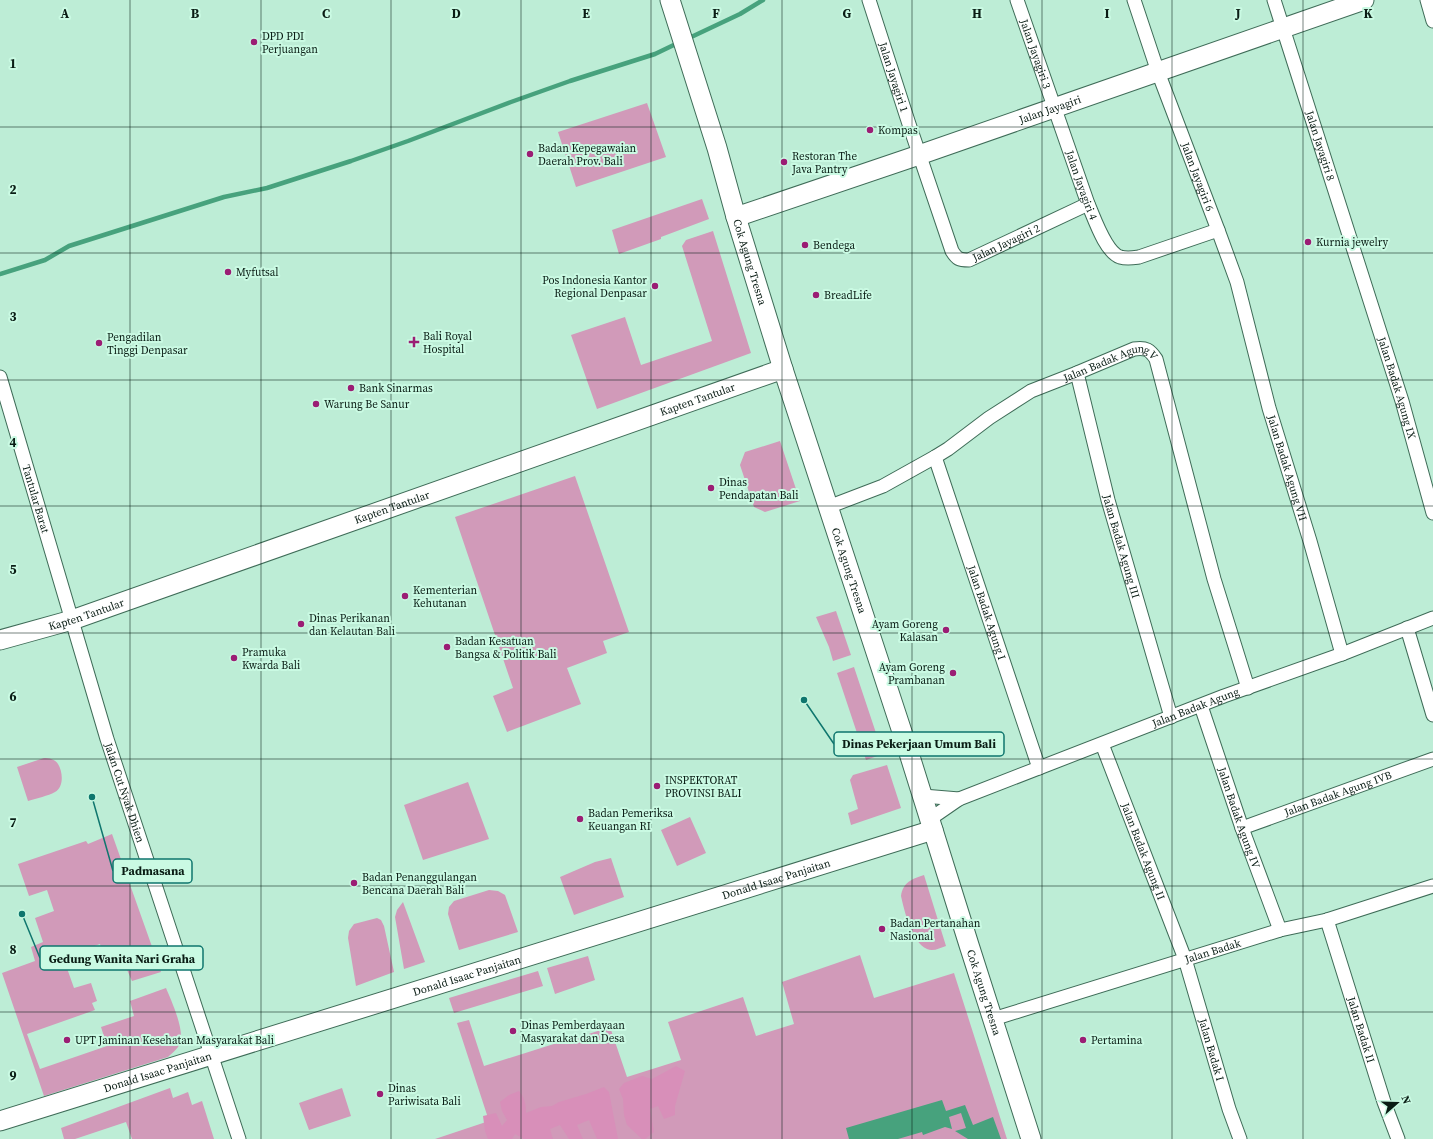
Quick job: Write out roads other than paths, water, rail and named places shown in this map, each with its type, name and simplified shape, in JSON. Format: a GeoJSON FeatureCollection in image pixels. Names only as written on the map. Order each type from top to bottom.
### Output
{"type":"FeatureCollection","features":[{"type":"Feature","properties":{"kind":"street","name":"Cok Agung Tresna"},"geometry":{"type":"LineString","coordinates":[[670,0],[717,148],[736,217],[783,369],[923,796],[1031,1139]]}},
{"type":"Feature","properties":{"kind":"street","name":"Jalan Jayagiri 1"},"geometry":{"type":"LineString","coordinates":[[869,0],[919,155]]}},
{"type":"Feature","properties":{"kind":"street","name":"Jalan Jayagiri 3"},"geometry":{"type":"LineString","coordinates":[[1017,0],[1054,108]]}},
{"type":"Feature","properties":{"kind":"street","name":"Jalan Jayagiri 6"},"geometry":{"type":"LineString","coordinates":[[1134,0],[1158,72],[1218,230],[1236,282]]}},
{"type":"Feature","properties":{"kind":"street","name":"Jalan Jayagiri 8"},"geometry":{"type":"LineString","coordinates":[[1274,0],[1359,263]]}},
{"type":"Feature","properties":{"kind":"street","name":"Jalan Jayagiri"},"geometry":{"type":"LineString","coordinates":[[736,217],[1364,0]]}},
{"type":"Feature","properties":{"kind":"street"},"geometry":{"type":"LineString","coordinates":[[1427,0],[1433,21]]}},
{"type":"Feature","properties":{"kind":"street","name":"Jalan Jayagiri 4"},"geometry":{"type":"LineString","coordinates":[[1054,108],[1098,228],[1110,249],[1118,257],[1128,259],[1139,257],[1218,230]]}},
{"type":"Feature","properties":{"kind":"street","name":"Jalan Jayagiri 2"},"geometry":{"type":"LineString","coordinates":[[919,155],[952,251],[961,260],[969,260],[1088,204]]}},
{"type":"Feature","properties":{"kind":"street","name":"Jalan Badak Agung IX"},"geometry":{"type":"LineString","coordinates":[[1359,263],[1402,401],[1433,513]]}},
{"type":"Feature","properties":{"kind":"street","name":"Jalan Badak Agung VII"},"geometry":{"type":"LineString","coordinates":[[1236,282],[1269,408],[1342,654]]}},
{"type":"Feature","properties":{"kind":"street","name":"Jalan Badak Agung V"},"geometry":{"type":"LineString","coordinates":[[828,507],[883,486],[935,457],[989,418],[1031,391],[1077,374],[1134,349],[1144,348],[1150,351],[1156,359],[1214,579],[1248,688]]}},
{"type":"Feature","properties":{"kind":"street","name":"Kapten Tantular"},"geometry":{"type":"LineString","coordinates":[[0,640],[72,620],[783,369]]}},
{"type":"Feature","properties":{"kind":"street","name":"Jalan Badak Agung III"},"geometry":{"type":"LineString","coordinates":[[1077,374],[1108,500],[1171,717]]}},
{"type":"Feature","properties":{"kind":"street","name":"Tantular Barat"},"geometry":{"type":"LineString","coordinates":[[0,377],[72,620]]}},
{"type":"Feature","properties":{"kind":"street","name":"Jalan Badak Agung I"},"geometry":{"type":"LineString","coordinates":[[935,457],[1039,768]]}},
{"type":"Feature","properties":{"kind":"street","name":"Jalan Badak Agung"},"geometry":{"type":"LineString","coordinates":[[932,825],[959,799],[1224,696],[1342,654],[1433,618]]}},
{"type":"Feature","properties":{"kind":"street","name":"Jalan Cut Nyak Dhien"},"geometry":{"type":"LineString","coordinates":[[72,620],[107,739],[239,1139]]}},
{"type":"Feature","properties":{"kind":"street"},"geometry":{"type":"LineString","coordinates":[[1408,628],[1433,715]]}},
{"type":"Feature","properties":{"kind":"street","name":"Jalan Badak Agung IV"},"geometry":{"type":"LineString","coordinates":[[1201,706],[1242,828],[1280,930]]}},
{"type":"Feature","properties":{"kind":"street","name":"Jalan Badak Agung II"},"geometry":{"type":"LineString","coordinates":[[1102,744],[1185,959]]}},
{"type":"Feature","properties":{"kind":"street","name":"Jalan Badak Agung IVB"},"geometry":{"type":"LineString","coordinates":[[1242,828],[1433,759]]}},
{"type":"Feature","properties":{"kind":"street","name":"Jalan Badak Agung"},"geometry":{"type":"LineString","coordinates":[[923,796],[959,799]]}},
{"type":"Feature","properties":{"kind":"street","name":"Donald Isaac Panjaitan"},"geometry":{"type":"LineString","coordinates":[[0,1121],[932,825]]}},
{"type":"Feature","properties":{"kind":"street","name":"Jalan Badak"},"geometry":{"type":"LineString","coordinates":[[993,1019],[1280,930],[1326,920],[1433,886]]}},
{"type":"Feature","properties":{"kind":"street","name":"Jalan Badak II"},"geometry":{"type":"LineString","coordinates":[[1326,920],[1384,1102],[1398,1139]]}},
{"type":"Feature","properties":{"kind":"street","name":"Jalan Badak I"},"geometry":{"type":"LineString","coordinates":[[1185,959],[1229,1109],[1240,1139]]}},
{"type":"Feature","properties":{"kind":"waterway"},"geometry":{"type":"LineString","coordinates":[[687,39],[740,14],[763,0]]}},
{"type":"Feature","properties":{"kind":"waterway"},"geometry":{"type":"LineString","coordinates":[[0,274],[45,260],[69,246],[224,197],[267,188],[351,161],[570,81],[655,54],[680,42]]}},
{"type":"Feature","properties":{"kind":"place","name":"DPD PDI Perjuangan"},"geometry":{"type":"Point","coordinates":[254,42]}},
{"type":"Feature","properties":{"kind":"place","name":"Kompas"},"geometry":{"type":"Point","coordinates":[870,130]}},
{"type":"Feature","properties":{"kind":"place","name":"Badan Kepegawaian Daerah Prov. Bali"},"geometry":{"type":"Point","coordinates":[530,154]}},
{"type":"Feature","properties":{"kind":"place","name":"Restoran The Java Pantry"},"geometry":{"type":"Point","coordinates":[784,162]}},
{"type":"Feature","properties":{"kind":"place","name":"Kurnia jewelry"},"geometry":{"type":"Point","coordinates":[1308,242]}},
{"type":"Feature","properties":{"kind":"place","name":"Bendega"},"geometry":{"type":"Point","coordinates":[805,245]}},
{"type":"Feature","properties":{"kind":"place","name":"Myfutsal"},"geometry":{"type":"Point","coordinates":[228,272]}},
{"type":"Feature","properties":{"kind":"place","name":"Pos Indonesia Kantor Regional Denpasar"},"geometry":{"type":"Point","coordinates":[655,286]}},
{"type":"Feature","properties":{"kind":"place","name":"BreadLife"},"geometry":{"type":"Point","coordinates":[816,295]}},
{"type":"Feature","properties":{"kind":"place","name":"Bali Royal Hospital"},"geometry":{"type":"Point","coordinates":[414,342]}},
{"type":"Feature","properties":{"kind":"place","name":"Pengadilan Tinggi Denpasar"},"geometry":{"type":"Point","coordinates":[99,343]}},
{"type":"Feature","properties":{"kind":"place","name":"Bank Sinarmas"},"geometry":{"type":"Point","coordinates":[351,388]}},
{"type":"Feature","properties":{"kind":"place","name":"Warung Be Sanur"},"geometry":{"type":"Point","coordinates":[316,404]}},
{"type":"Feature","properties":{"kind":"place","name":"Dinas Pendapatan Bali"},"geometry":{"type":"Point","coordinates":[711,488]}},
{"type":"Feature","properties":{"kind":"place","name":"Kementerian Kehutanan"},"geometry":{"type":"Point","coordinates":[405,596]}},
{"type":"Feature","properties":{"kind":"place","name":"Dinas Perikanan dan Kelautan Bali"},"geometry":{"type":"Point","coordinates":[301,624]}},
{"type":"Feature","properties":{"kind":"place","name":"Ayam Goreng Kalasan"},"geometry":{"type":"Point","coordinates":[946,630]}},
{"type":"Feature","properties":{"kind":"place","name":"Badan Kesatuan Bangsa & Politik Bali"},"geometry":{"type":"Point","coordinates":[447,647]}},
{"type":"Feature","properties":{"kind":"place","name":"Pramuka Kwarda Bali"},"geometry":{"type":"Point","coordinates":[234,658]}},
{"type":"Feature","properties":{"kind":"place","name":"Ayam Goreng Prambanan"},"geometry":{"type":"Point","coordinates":[953,673]}},
{"type":"Feature","properties":{"kind":"place","name":"Dinas Pekerjaan Umum Bali"},"geometry":{"type":"Point","coordinates":[804,700]}},
{"type":"Feature","properties":{"kind":"place","name":"INSPEKTORAT PROVINSI BALI"},"geometry":{"type":"Point","coordinates":[657,786]}},
{"type":"Feature","properties":{"kind":"place","name":"Padmasana"},"geometry":{"type":"Point","coordinates":[92,797]}},
{"type":"Feature","properties":{"kind":"place","name":"Badan Pemeriksa Keuangan RI"},"geometry":{"type":"Point","coordinates":[580,819]}},
{"type":"Feature","properties":{"kind":"place","name":"Badan Penanggulangan Bencana Daerah Bali"},"geometry":{"type":"Point","coordinates":[354,883]}},
{"type":"Feature","properties":{"kind":"place","name":"Gedung Wanita Nari Graha"},"geometry":{"type":"Point","coordinates":[22,914]}},
{"type":"Feature","properties":{"kind":"place","name":"Badan Pertanahan Nasional"},"geometry":{"type":"Point","coordinates":[882,929]}},
{"type":"Feature","properties":{"kind":"place","name":"Dinas Pemberdayaan Masyarakat dan Desa"},"geometry":{"type":"Point","coordinates":[513,1031]}},
{"type":"Feature","properties":{"kind":"place","name":"UPT Jaminan Kesehatan Masyarakat Bali"},"geometry":{"type":"Point","coordinates":[67,1040]}},
{"type":"Feature","properties":{"kind":"place","name":"Pertamina"},"geometry":{"type":"Point","coordinates":[1083,1040]}},
{"type":"Feature","properties":{"kind":"place","name":"Dinas Pariwisata Bali"},"geometry":{"type":"Point","coordinates":[380,1094]}}]}
